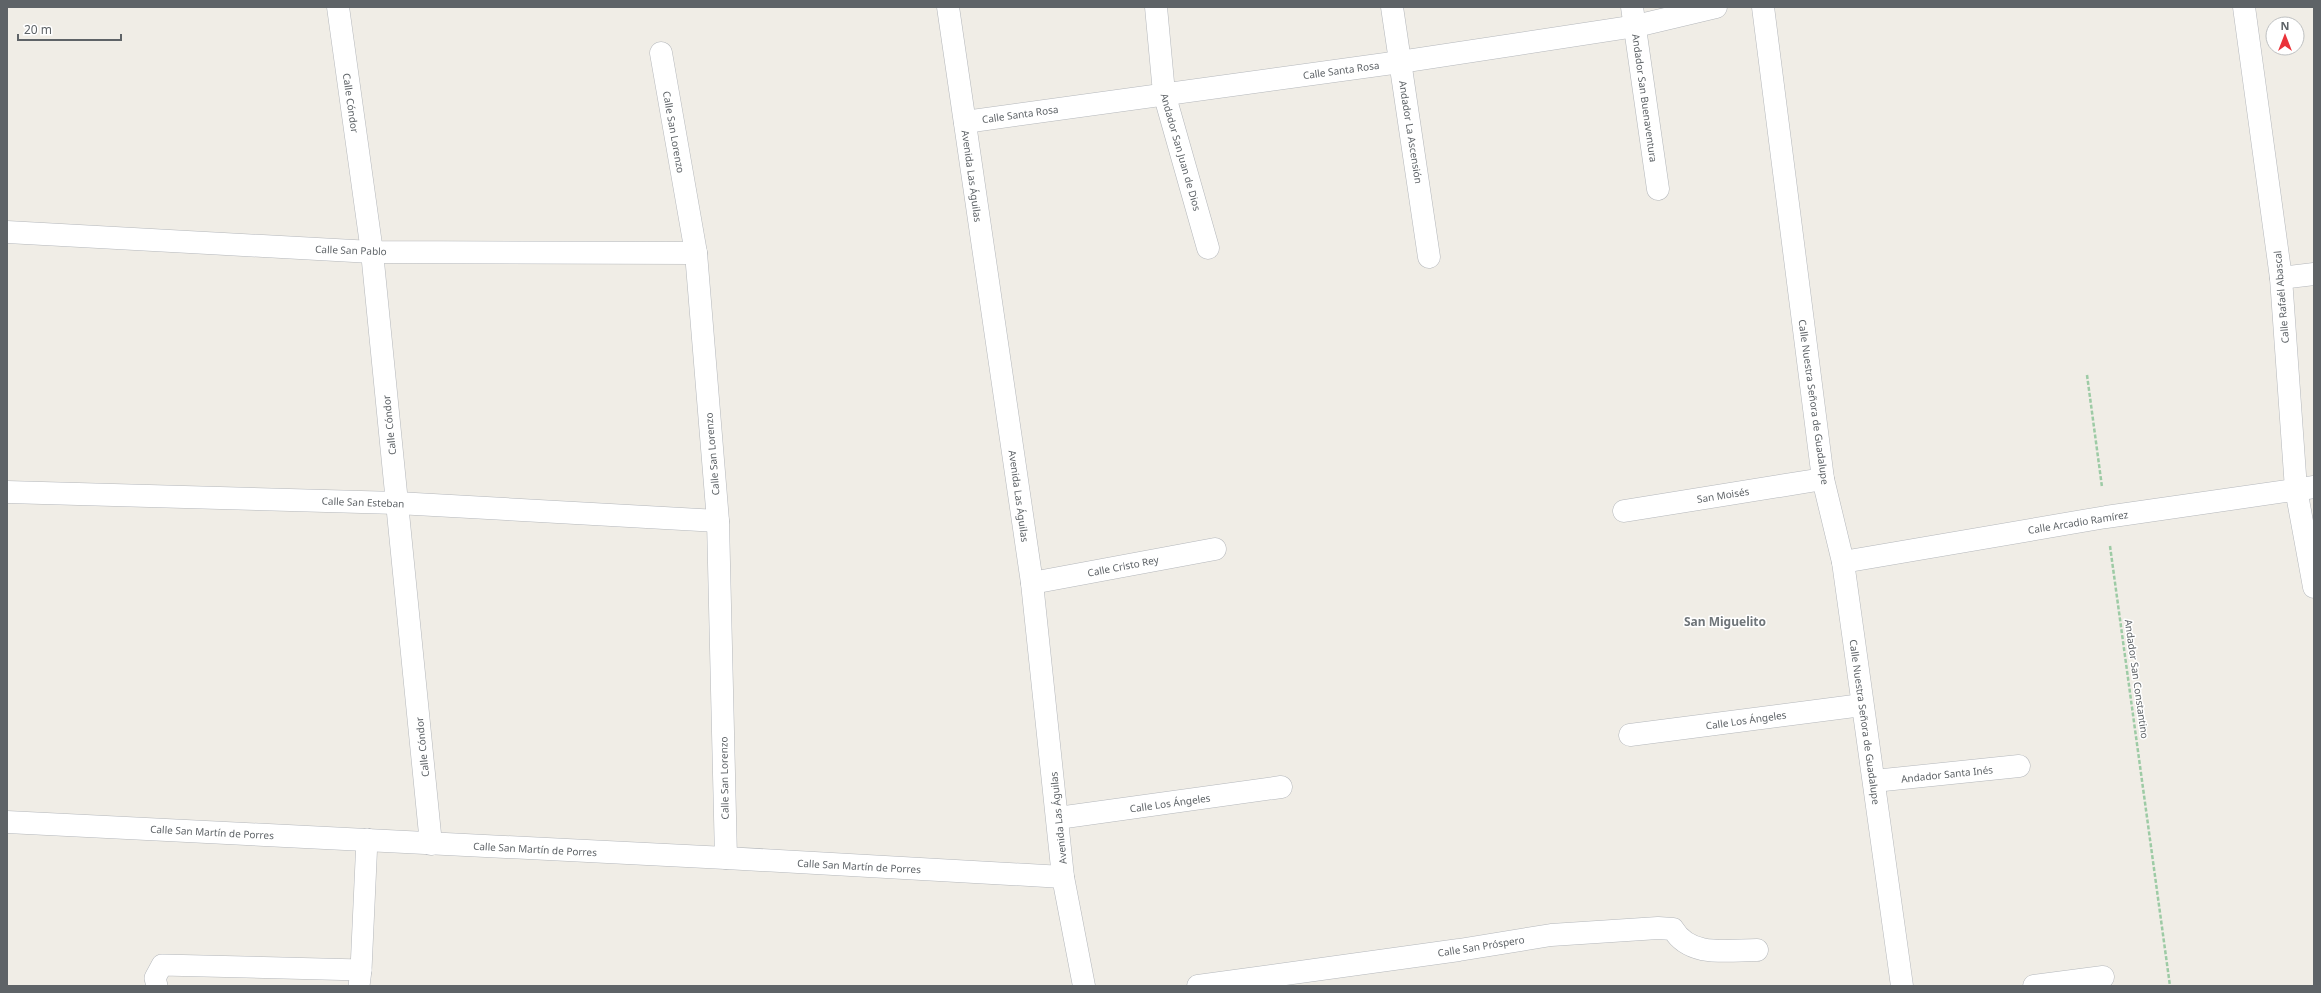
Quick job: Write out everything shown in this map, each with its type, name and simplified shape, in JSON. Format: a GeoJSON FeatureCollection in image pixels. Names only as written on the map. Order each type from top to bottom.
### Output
{"type":"FeatureCollection","features":[{"type":"Feature","properties":{"kind":"street","name":"Calle Cóndor"},"geometry":{"type":"LineString","coordinates":[[338,7],[372,252],[431,844]]}},
{"type":"Feature","properties":{"kind":"street","name":"Avenida Las Águilas"},"geometry":{"type":"LineString","coordinates":[[948,7],[1032,583],[1058,818],[1063,877],[1084,986]]}},
{"type":"Feature","properties":{"kind":"street","name":"Andador San Juan de Dios"},"geometry":{"type":"LineString","coordinates":[[1156,7],[1164,93],[1208,248]]}},
{"type":"Feature","properties":{"kind":"street","name":"Andador La Ascensión"},"geometry":{"type":"LineString","coordinates":[[1392,7],[1429,257]]}},
{"type":"Feature","properties":{"kind":"street","name":"Calle Santa Rosa"},"geometry":{"type":"LineString","coordinates":[[964,122],[1164,93],[1400,62],[1634,16],[1716,7]]}},
{"type":"Feature","properties":{"kind":"street","name":"Calle Nuestra Señora de Guadalupe"},"geometry":{"type":"LineString","coordinates":[[1763,7],[1823,479],[1843,562],[1902,986]]}},
{"type":"Feature","properties":{"kind":"street","name":"Calle Rafaél Abascal"},"geometry":{"type":"LineString","coordinates":[[2244,7],[2281,278],[2305,488],[2314,587]]}},
{"type":"Feature","properties":{"kind":"street","name":"Andador San Buenaventura"},"geometry":{"type":"LineString","coordinates":[[1634,16],[1658,189]]}},
{"type":"Feature","properties":{"kind":"street","name":"Calle San Lorenzo"},"geometry":{"type":"LineString","coordinates":[[661,53],[696,253],[718,522],[726,858]]}},
{"type":"Feature","properties":{"kind":"street","name":"Calle San Pablo"},"geometry":{"type":"LineString","coordinates":[[7,232],[372,252],[696,253]]}},
{"type":"Feature","properties":{"kind":"street"},"geometry":{"type":"LineString","coordinates":[[2281,278],[2314,274]]}},
{"type":"Feature","properties":{"kind":"street","name":"San Moisés"},"geometry":{"type":"LineString","coordinates":[[1624,511],[1823,479]]}},
{"type":"Feature","properties":{"kind":"street","name":"Calle Arcadio Ramírez"},"geometry":{"type":"LineString","coordinates":[[1843,562],[2106,517],[2305,488]]}},
{"type":"Feature","properties":{"kind":"street","name":"Calle San Esteban"},"geometry":{"type":"LineString","coordinates":[[7,492],[397,503],[718,522]]}},
{"type":"Feature","properties":{"kind":"street","name":"Calle Cristo Rey"},"geometry":{"type":"LineString","coordinates":[[1032,583],[1215,549]]}},
{"type":"Feature","properties":{"kind":"street","name":"Calle Los Ángeles"},"geometry":{"type":"LineString","coordinates":[[1630,735],[1862,705]]}},
{"type":"Feature","properties":{"kind":"street","name":"Andador Santa Inés"},"geometry":{"type":"LineString","coordinates":[[1874,781],[2019,766]]}},
{"type":"Feature","properties":{"kind":"street","name":"Calle Los Ángeles"},"geometry":{"type":"LineString","coordinates":[[1058,818],[1281,787]]}},
{"type":"Feature","properties":{"kind":"street","name":"Calle San Martín de Porres"},"geometry":{"type":"LineString","coordinates":[[7,822],[367,839],[431,844],[726,858],[1063,877]]}},
{"type":"Feature","properties":{"kind":"street","name":"Calle San Próspero"},"geometry":{"type":"LineString","coordinates":[[1198,986],[1444,953],[1551,935],[1673,929],[1679,940],[1689,947],[1710,950],[1757,950]]}},
{"type":"Feature","properties":{"kind":"street"},"geometry":{"type":"LineString","coordinates":[[2034,986],[2103,977]]}},
{"type":"Feature","properties":{"kind":"lane"},"geometry":{"type":"LineString","coordinates":[[157,986],[155,978],[162,965],[360,978],[367,839]]}},
{"type":"Feature","properties":{"kind":"path","name":"Andador San Constantino"},"geometry":{"type":"LineString","coordinates":[[2087,375],[2170,986]]}},
{"type":"Feature","properties":{"kind":"district","name":"San Miguelito"},"geometry":{"type":"Point","coordinates":[1725,621]}}]}
